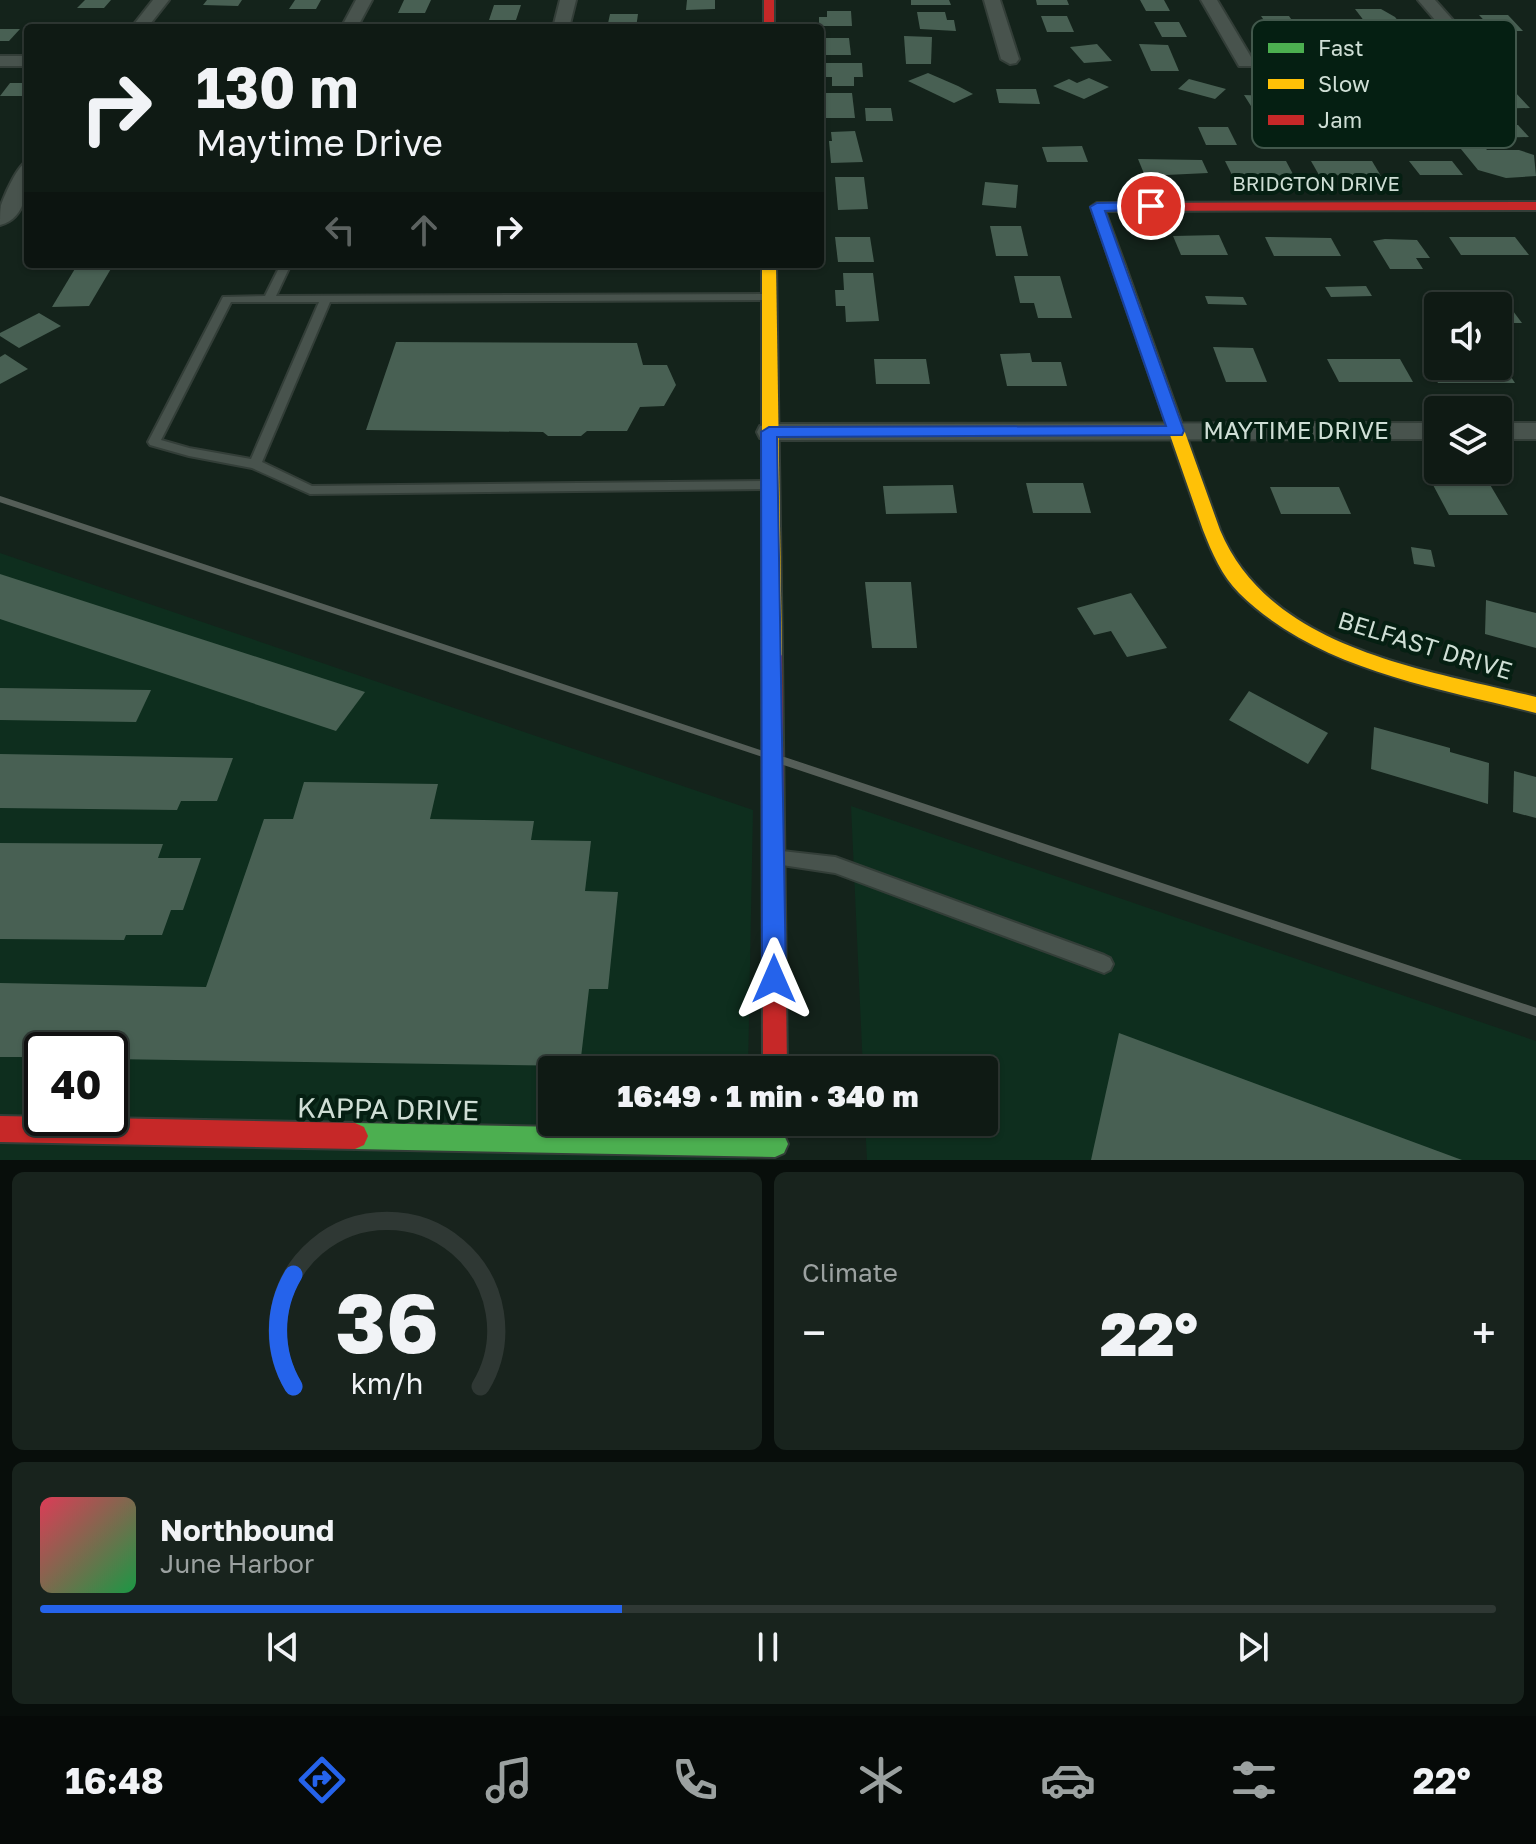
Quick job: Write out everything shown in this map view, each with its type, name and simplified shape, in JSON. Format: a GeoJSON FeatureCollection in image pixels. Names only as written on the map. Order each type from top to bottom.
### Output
{"type":"FeatureCollection","features":[{"type":"Feature","properties":{"kind":"street"},"geometry":{"type":"LineString","coordinates":[[142,24],[161,0]]}},
{"type":"Feature","properties":{"kind":"street"},"geometry":{"type":"LineString","coordinates":[[351,24],[364,0]]}},
{"type":"Feature","properties":{"kind":"street"},"geometry":{"type":"LineString","coordinates":[[562,24],[568,0]]}},
{"type":"Feature","properties":{"kind":"street"},"geometry":{"type":"LineString","coordinates":[[769,0],[769,24]]}},
{"type":"Feature","properties":{"kind":"street"},"geometry":{"type":"LineString","coordinates":[[992,0],[1010,59]]}},
{"type":"Feature","properties":{"kind":"street"},"geometry":{"type":"LineString","coordinates":[[1209,0],[1245,62]]}},
{"type":"Feature","properties":{"kind":"street"},"geometry":{"type":"LineString","coordinates":[[1426,0],[1444,20]]}},
{"type":"Feature","properties":{"kind":"street"},"geometry":{"type":"LineString","coordinates":[[0,61],[24,61]]}},
{"type":"Feature","properties":{"kind":"street"},"geometry":{"type":"LineString","coordinates":[[0,219],[16,199],[19,180]]}},
{"type":"Feature","properties":{"kind":"street","name":"BRIDGTON DRIVE"},"geometry":{"type":"LineString","coordinates":[[1097,207],[1536,206]]}},
{"type":"Feature","properties":{"kind":"street","name":"BELFAST DRIVE"},"geometry":{"type":"LineString","coordinates":[[1097,207],[1216,538],[1242,585],[1279,618],[1338,649],[1536,705]]}},
{"type":"Feature","properties":{"kind":"street"},"geometry":{"type":"LineString","coordinates":[[769,268],[775,1056]]}},
{"type":"Feature","properties":{"kind":"street","name":"MAYTIME DRIVE"},"geometry":{"type":"LineString","coordinates":[[769,432],[1424,431]]}},
{"type":"Feature","properties":{"kind":"street"},"geometry":{"type":"LineString","coordinates":[[1512,431],[1536,431]]}},
{"type":"Feature","properties":{"kind":"street","name":"KAPPA DRIVE"},"geometry":{"type":"LineString","coordinates":[[0,1129],[776,1152]]}},
{"type":"Feature","properties":{"kind":"lane"},"geometry":{"type":"LineString","coordinates":[[269,299],[284,268]]}},
{"type":"Feature","properties":{"kind":"lane"},"geometry":{"type":"LineString","coordinates":[[769,297],[227,299],[154,442],[255,464],[310,490],[770,485]]}},
{"type":"Feature","properties":{"kind":"lane"},"geometry":{"type":"LineString","coordinates":[[255,464],[325,300]]}},
{"type":"Feature","properties":{"kind":"lane"},"geometry":{"type":"LineString","coordinates":[[773,857],[835,865],[1104,964]]}},
{"type":"Feature","properties":{"kind":"shaded area"},"geometry":{"type":"Polygon","coordinates":[[[0,553],[753,810],[748,1056],[538,1056],[538,1136],[747,1136],[747,1160],[0,1160],[0,553]]]}},
{"type":"Feature","properties":{"kind":"shaded area"},"geometry":{"type":"Polygon","coordinates":[[[851,806],[1536,1041],[1536,1160],[867,1160],[866,1136],[998,1136],[998,1056],[862,1056],[851,806]]]}},
{"type":"Feature","properties":{"kind":"building"},"geometry":{"type":"Polygon","coordinates":[[[85,0],[111,0],[104,8],[77,8],[85,0]]]}},
{"type":"Feature","properties":{"kind":"building"},"geometry":{"type":"Polygon","coordinates":[[[207,0],[242,0],[238,6],[203,5],[207,0]]]}},
{"type":"Feature","properties":{"kind":"building"},"geometry":{"type":"Polygon","coordinates":[[[295,0],[321,0],[316,9],[289,9],[295,0]]]}},
{"type":"Feature","properties":{"kind":"building"},"geometry":{"type":"Polygon","coordinates":[[[404,0],[431,0],[425,13],[398,13],[404,0]]]}},
{"type":"Feature","properties":{"kind":"building"},"geometry":{"type":"Polygon","coordinates":[[[687,0],[715,0],[715,9],[686,10],[687,0]]]}},
{"type":"Feature","properties":{"kind":"building"},"geometry":{"type":"Polygon","coordinates":[[[911,0],[949,0],[951,5],[911,5],[911,0]]]}},
{"type":"Feature","properties":{"kind":"building"},"geometry":{"type":"Polygon","coordinates":[[[1036,0],[1067,0],[1069,5],[1037,5],[1036,0]]]}},
{"type":"Feature","properties":{"kind":"building"},"geometry":{"type":"Polygon","coordinates":[[[1140,0],[1164,0],[1170,11],[1146,11],[1140,0]]]}},
{"type":"Feature","properties":{"kind":"building"},"geometry":{"type":"Polygon","coordinates":[[[494,5],[521,5],[516,20],[489,20],[494,5]]]}},
{"type":"Feature","properties":{"kind":"building"},"geometry":{"type":"Polygon","coordinates":[[[1355,9],[1381,9],[1397,20],[1363,20],[1355,9]]]}},
{"type":"Feature","properties":{"kind":"building"},"geometry":{"type":"Polygon","coordinates":[[[827,11],[851,11],[852,26],[819,24],[819,17],[827,17],[827,11]]]}},
{"type":"Feature","properties":{"kind":"building"},"geometry":{"type":"Polygon","coordinates":[[[917,12],[945,12],[947,20],[954,20],[956,31],[920,29],[917,12]]]}},
{"type":"Feature","properties":{"kind":"building"},"geometry":{"type":"Polygon","coordinates":[[[610,14],[638,14],[637,24],[608,24],[610,14]]]}},
{"type":"Feature","properties":{"kind":"building"},"geometry":{"type":"Polygon","coordinates":[[[1479,15],[1508,15],[1513,20],[1484,20],[1479,15]]]}},
{"type":"Feature","properties":{"kind":"building"},"geometry":{"type":"Polygon","coordinates":[[[1041,16],[1067,16],[1074,32],[1047,32],[1041,16]]]}},
{"type":"Feature","properties":{"kind":"building"},"geometry":{"type":"Polygon","coordinates":[[[1261,16],[1289,16],[1292,20],[1264,20],[1261,16]]]}},
{"type":"Feature","properties":{"kind":"building"},"geometry":{"type":"Polygon","coordinates":[[[191,22],[218,22],[216,24],[189,24],[191,22]]]}},
{"type":"Feature","properties":{"kind":"building"},"geometry":{"type":"Polygon","coordinates":[[[1154,22],[1179,22],[1187,37],[1162,37],[1154,22]]]}},
{"type":"Feature","properties":{"kind":"building"},"geometry":{"type":"Polygon","coordinates":[[[0,29],[20,29],[9,41],[0,41],[0,29]]]}},
{"type":"Feature","properties":{"kind":"building"},"geometry":{"type":"Polygon","coordinates":[[[904,36],[932,37],[931,64],[906,64],[904,36]]]}},
{"type":"Feature","properties":{"kind":"building"},"geometry":{"type":"Polygon","coordinates":[[[824,38],[849,38],[851,55],[824,55],[824,38]]]}},
{"type":"Feature","properties":{"kind":"building"},"geometry":{"type":"Polygon","coordinates":[[[1097,44],[1112,61],[1084,63],[1070,47],[1097,44]]]}},
{"type":"Feature","properties":{"kind":"building"},"geometry":{"type":"Polygon","coordinates":[[[1139,44],[1168,45],[1179,71],[1151,71],[1139,44]]]}},
{"type":"Feature","properties":{"kind":"building"},"geometry":{"type":"Polygon","coordinates":[[[826,63],[862,63],[863,77],[854,77],[854,86],[832,86],[832,77],[826,77],[826,63]]]}},
{"type":"Feature","properties":{"kind":"building"},"geometry":{"type":"Polygon","coordinates":[[[928,73],[973,94],[954,103],[908,81],[928,73]]]}},
{"type":"Feature","properties":{"kind":"building"},"geometry":{"type":"Polygon","coordinates":[[[1089,78],[1109,87],[1084,99],[1053,86],[1069,79],[1077,83],[1089,78]]]}},
{"type":"Feature","properties":{"kind":"building"},"geometry":{"type":"Polygon","coordinates":[[[1189,79],[1226,89],[1215,99],[1178,89],[1189,79]]]}},
{"type":"Feature","properties":{"kind":"building"},"geometry":{"type":"Polygon","coordinates":[[[10,83],[24,83],[24,96],[0,96],[10,83]]]}},
{"type":"Feature","properties":{"kind":"building"},"geometry":{"type":"Polygon","coordinates":[[[996,89],[1036,89],[1040,104],[999,103],[996,89]]]}},
{"type":"Feature","properties":{"kind":"building"},"geometry":{"type":"Polygon","coordinates":[[[824,93],[852,93],[855,118],[825,118],[824,93]]]}},
{"type":"Feature","properties":{"kind":"building"},"geometry":{"type":"Polygon","coordinates":[[[1516,93],[1530,108],[1516,108],[1516,93]]]}},
{"type":"Feature","properties":{"kind":"building"},"geometry":{"type":"Polygon","coordinates":[[[1244,95],[1252,95],[1252,108],[1244,95]]]}},
{"type":"Feature","properties":{"kind":"building"},"geometry":{"type":"Polygon","coordinates":[[[865,108],[891,108],[893,121],[866,121],[865,108]]]}},
{"type":"Feature","properties":{"kind":"building"},"geometry":{"type":"Polygon","coordinates":[[[1516,125],[1518,125],[1529,137],[1516,137],[1516,125]]]}},
{"type":"Feature","properties":{"kind":"building"},"geometry":{"type":"Polygon","coordinates":[[[1198,127],[1228,127],[1237,145],[1206,145],[1198,127]]]}},
{"type":"Feature","properties":{"kind":"building"},"geometry":{"type":"Polygon","coordinates":[[[855,131],[863,162],[831,163],[831,132],[855,131]]]}},
{"type":"Feature","properties":{"kind":"building"},"geometry":{"type":"Polygon","coordinates":[[[1082,146],[1088,162],[1047,162],[1042,147],[1082,146]]]}},
{"type":"Feature","properties":{"kind":"building"},"geometry":{"type":"Polygon","coordinates":[[[1460,148],[1519,150],[1534,155],[1536,176],[1506,178],[1478,170],[1460,148]]]}},
{"type":"Feature","properties":{"kind":"building"},"geometry":{"type":"Polygon","coordinates":[[[1138,159],[1202,160],[1208,173],[1145,176],[1138,159]]]}},
{"type":"Feature","properties":{"kind":"building"},"geometry":{"type":"Polygon","coordinates":[[[1225,161],[1286,161],[1294,176],[1232,175],[1225,161]]]}},
{"type":"Feature","properties":{"kind":"building"},"geometry":{"type":"Polygon","coordinates":[[[1311,161],[1372,161],[1381,176],[1319,175],[1311,161]]]}},
{"type":"Feature","properties":{"kind":"building"},"geometry":{"type":"Polygon","coordinates":[[[1409,161],[1452,161],[1463,175],[1420,175],[1409,161]]]}},
{"type":"Feature","properties":{"kind":"building"},"geometry":{"type":"Polygon","coordinates":[[[835,177],[864,177],[868,209],[838,210],[835,177]]]}},
{"type":"Feature","properties":{"kind":"building"},"geometry":{"type":"Polygon","coordinates":[[[985,182],[1018,185],[1016,208],[982,205],[985,182]]]}},
{"type":"Feature","properties":{"kind":"building"},"geometry":{"type":"Polygon","coordinates":[[[990,226],[1021,226],[1028,256],[996,256],[990,226]]]}},
{"type":"Feature","properties":{"kind":"building"},"geometry":{"type":"Polygon","coordinates":[[[1219,235],[1228,255],[1181,255],[1173,236],[1219,235]]]}},
{"type":"Feature","properties":{"kind":"building"},"geometry":{"type":"Polygon","coordinates":[[[835,237],[870,237],[874,262],[838,262],[835,237]]]}},
{"type":"Feature","properties":{"kind":"building"},"geometry":{"type":"Polygon","coordinates":[[[1265,237],[1331,238],[1341,256],[1274,256],[1265,237]]]}},
{"type":"Feature","properties":{"kind":"building"},"geometry":{"type":"Polygon","coordinates":[[[1449,237],[1515,237],[1529,255],[1461,255],[1449,237]]]}},
{"type":"Feature","properties":{"kind":"building"},"geometry":{"type":"Polygon","coordinates":[[[1417,240],[1430,258],[1416,258],[1423,269],[1390,269],[1373,241],[1417,240]]]}},
{"type":"Feature","properties":{"kind":"building"},"geometry":{"type":"Polygon","coordinates":[[[75,268],[111,268],[89,306],[52,307],[75,268]]]}},
{"type":"Feature","properties":{"kind":"building"},"geometry":{"type":"Polygon","coordinates":[[[843,273],[873,273],[879,321],[846,322],[845,306],[836,306],[835,290],[844,290],[843,273]]]}},
{"type":"Feature","properties":{"kind":"building"},"geometry":{"type":"Polygon","coordinates":[[[1014,276],[1060,276],[1072,318],[1038,318],[1034,303],[1020,303],[1014,276]]]}},
{"type":"Feature","properties":{"kind":"building"},"geometry":{"type":"Polygon","coordinates":[[[1366,286],[1372,296],[1331,297],[1325,287],[1366,286]]]}},
{"type":"Feature","properties":{"kind":"building"},"geometry":{"type":"Polygon","coordinates":[[[1205,296],[1243,297],[1247,305],[1208,304],[1205,296]]]}},
{"type":"Feature","properties":{"kind":"building"},"geometry":{"type":"Polygon","coordinates":[[[1512,310],[1522,323],[1512,323],[1512,310]]]}},
{"type":"Feature","properties":{"kind":"building"},"geometry":{"type":"Polygon","coordinates":[[[39,313],[61,326],[19,348],[0,336],[0,333],[39,313]]]}},
{"type":"Feature","properties":{"kind":"building"},"geometry":{"type":"Polygon","coordinates":[[[396,342],[637,343],[643,365],[667,365],[676,385],[664,406],[640,407],[627,431],[587,431],[581,436],[548,436],[543,432],[366,430],[396,342]]]}},
{"type":"Feature","properties":{"kind":"building"},"geometry":{"type":"Polygon","coordinates":[[[1213,347],[1253,348],[1267,382],[1226,382],[1213,347]]]}},
{"type":"Feature","properties":{"kind":"building"},"geometry":{"type":"Polygon","coordinates":[[[1030,353],[1032,362],[1061,362],[1067,386],[1007,386],[1000,354],[1030,353]]]}},
{"type":"Feature","properties":{"kind":"building"},"geometry":{"type":"Polygon","coordinates":[[[5,354],[28,369],[0,384],[0,357],[5,354]]]}},
{"type":"Feature","properties":{"kind":"building"},"geometry":{"type":"Polygon","coordinates":[[[874,359],[926,359],[930,384],[876,384],[874,359]]]}},
{"type":"Feature","properties":{"kind":"building"},"geometry":{"type":"Polygon","coordinates":[[[1327,359],[1400,359],[1413,382],[1339,382],[1327,359]]]}},
{"type":"Feature","properties":{"kind":"building"},"geometry":{"type":"Polygon","coordinates":[[[1512,378],[1515,383],[1438,383],[1436,380],[1512,378]]]}},
{"type":"Feature","properties":{"kind":"building"},"geometry":{"type":"Polygon","coordinates":[[[1026,483],[1083,483],[1091,513],[1033,513],[1026,483]]]}},
{"type":"Feature","properties":{"kind":"building"},"geometry":{"type":"Polygon","coordinates":[[[1433,484],[1490,484],[1508,515],[1449,515],[1433,484]]]}},
{"type":"Feature","properties":{"kind":"building"},"geometry":{"type":"Polygon","coordinates":[[[953,485],[957,513],[886,514],[883,486],[953,485]]]}},
{"type":"Feature","properties":{"kind":"building"},"geometry":{"type":"Polygon","coordinates":[[[1270,487],[1339,487],[1351,514],[1281,514],[1270,487]]]}},
{"type":"Feature","properties":{"kind":"building"},"geometry":{"type":"Polygon","coordinates":[[[1411,547],[1431,550],[1435,567],[1414,564],[1411,547]]]}},
{"type":"Feature","properties":{"kind":"building"},"geometry":{"type":"Polygon","coordinates":[[[0,574],[365,692],[336,731],[0,619],[0,574]]]}},
{"type":"Feature","properties":{"kind":"building"},"geometry":{"type":"Polygon","coordinates":[[[865,582],[911,582],[917,648],[872,648],[865,582]]]}},
{"type":"Feature","properties":{"kind":"building"},"geometry":{"type":"Polygon","coordinates":[[[1131,593],[1167,648],[1127,657],[1111,631],[1094,635],[1077,608],[1131,593]]]}},
{"type":"Feature","properties":{"kind":"building"},"geometry":{"type":"Polygon","coordinates":[[[1486,600],[1536,613],[1536,648],[1485,634],[1486,600]]]}},
{"type":"Feature","properties":{"kind":"building"},"geometry":{"type":"Polygon","coordinates":[[[0,688],[151,690],[136,722],[0,720],[0,688]]]}},
{"type":"Feature","properties":{"kind":"building"},"geometry":{"type":"Polygon","coordinates":[[[1249,691],[1328,733],[1308,764],[1229,720],[1249,691]]]}},
{"type":"Feature","properties":{"kind":"building"},"geometry":{"type":"Polygon","coordinates":[[[1374,727],[1450,748],[1450,752],[1489,763],[1488,804],[1371,769],[1374,727]]]}},
{"type":"Feature","properties":{"kind":"building"},"geometry":{"type":"Polygon","coordinates":[[[0,754],[233,758],[217,801],[181,801],[177,810],[0,808],[0,754]]]}},
{"type":"Feature","properties":{"kind":"building"},"geometry":{"type":"Polygon","coordinates":[[[1514,771],[1536,777],[1536,818],[1513,812],[1514,771]]]}},
{"type":"Feature","properties":{"kind":"building"},"geometry":{"type":"Polygon","coordinates":[[[304,782],[438,784],[430,819],[534,821],[531,840],[591,841],[585,891],[618,892],[608,989],[589,989],[581,1056],[538,1056],[538,1065],[128,1059],[128,1032],[24,1032],[24,1057],[0,1057],[0,983],[206,987],[264,819],[293,819],[304,782]]]}},
{"type":"Feature","properties":{"kind":"building"},"geometry":{"type":"Polygon","coordinates":[[[0,843],[163,844],[158,858],[201,858],[183,910],[171,910],[162,935],[126,935],[124,940],[0,939],[0,843]]]}},
{"type":"Feature","properties":{"kind":"building"},"geometry":{"type":"Polygon","coordinates":[[[1119,1033],[1462,1160],[1091,1160],[1119,1033]]]}},
{"type":"Feature","properties":{"kind":"railway"},"geometry":{"type":"LineString","coordinates":[[0,499],[790,763]]}},
{"type":"Feature","properties":{"kind":"railway"},"geometry":{"type":"LineString","coordinates":[[784,761],[1536,1012]]}},
{"type":"Feature","properties":{"kind":"traffic: fast"},"geometry":{"type":"LineString","coordinates":[[355,1136],[775,1144]]}},
{"type":"Feature","properties":{"kind":"traffic: slow"},"geometry":{"type":"LineString","coordinates":[[1118,265],[1218,546],[1245,588],[1275,613],[1308,634],[1344,651],[1421,676],[1536,705]]}},
{"type":"Feature","properties":{"kind":"traffic: slow"},"geometry":{"type":"LineString","coordinates":[[769,268],[772,656]]}},
{"type":"Feature","properties":{"kind":"traffic: jam"},"geometry":{"type":"LineString","coordinates":[[769,0],[769,24]]}},
{"type":"Feature","properties":{"kind":"traffic: jam"},"geometry":{"type":"LineString","coordinates":[[1118,265],[1097,207],[1536,206]]}},
{"type":"Feature","properties":{"kind":"traffic: jam"},"geometry":{"type":"LineString","coordinates":[[772,656],[775,1056]]}},
{"type":"Feature","properties":{"kind":"traffic: jam"},"geometry":{"type":"LineString","coordinates":[[0,1129],[355,1136]]}},
{"type":"Feature","properties":{"kind":"route"},"geometry":{"type":"LineString","coordinates":[[774,979],[769,432],[1176,431],[1097,207],[1151,206]]}}]}
